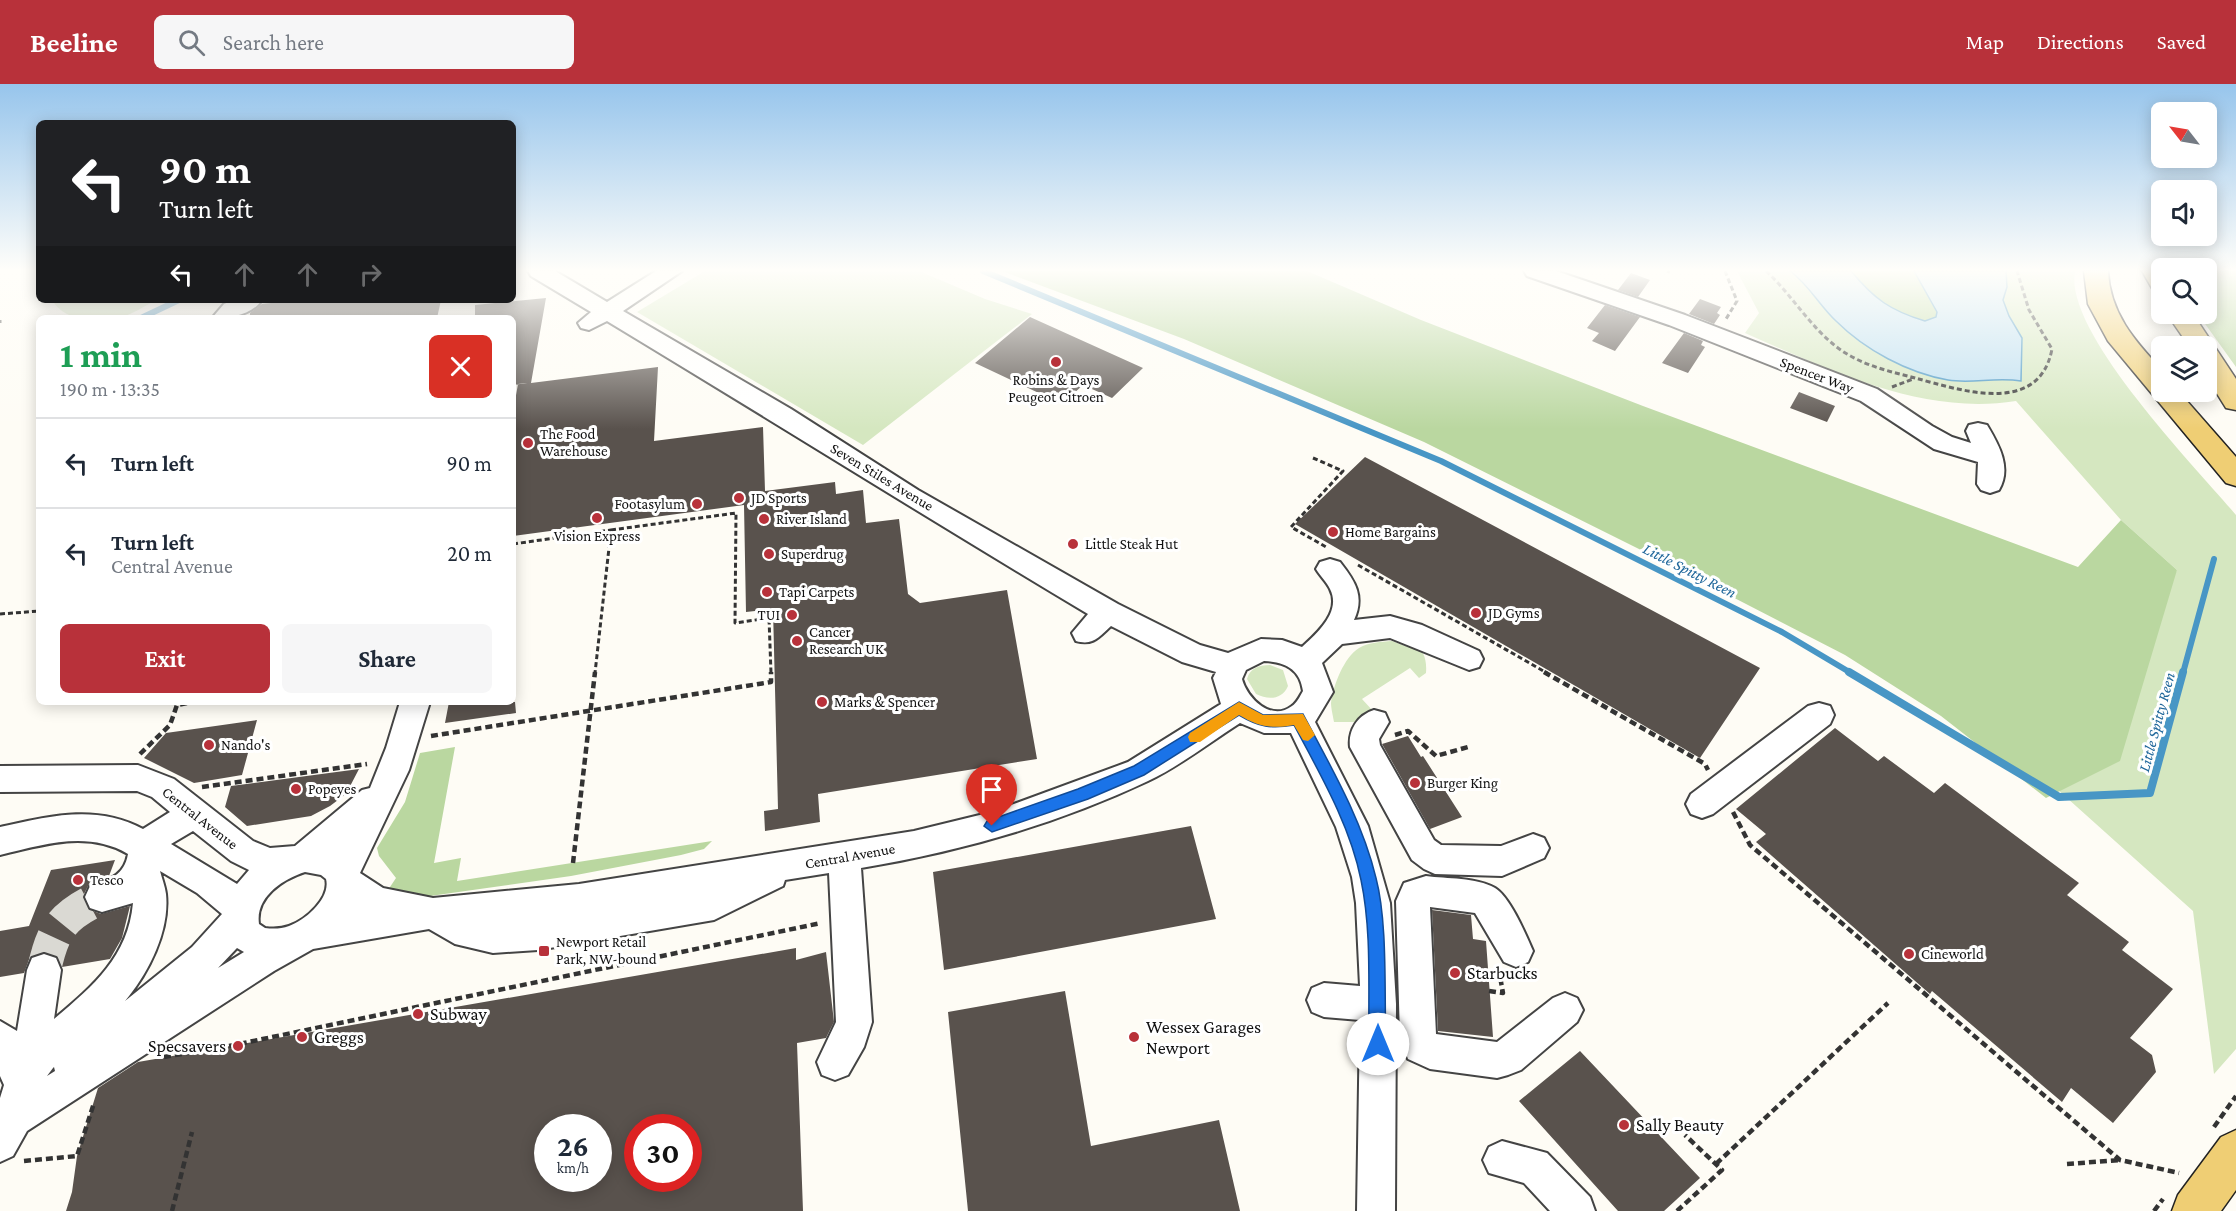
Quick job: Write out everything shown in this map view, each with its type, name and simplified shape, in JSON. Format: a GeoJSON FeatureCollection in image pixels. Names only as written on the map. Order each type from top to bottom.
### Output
{"type":"FeatureCollection","features":[{"type":"Feature","properties":{"kind":"main road"},"geometry":{"type":"LineString","coordinates":[[2111,324],[2122,342],[2151,376]]}},
{"type":"Feature","properties":{"kind":"main road"},"geometry":{"type":"LineString","coordinates":[[2217,371],[2236,401]]}},
{"type":"Feature","properties":{"kind":"main road"},"geometry":{"type":"LineString","coordinates":[[2173,402],[2236,476]]}},
{"type":"Feature","properties":{"kind":"main road"},"geometry":{"type":"LineString","coordinates":[[2194,1211],[2236,1152]]}},
{"type":"Feature","properties":{"kind":"street","name":"Seven Stiles Avenue"},"geometry":{"type":"LineString","coordinates":[[609,324],[724,392],[782,415],[843,464],[1108,612],[1192,654],[1233,666]]}},
{"type":"Feature","properties":{"kind":"street","name":"Spencer Way"},"geometry":{"type":"LineString","coordinates":[[1685,324],[1869,395],[1943,443],[1991,457]]}},
{"type":"Feature","properties":{"kind":"street"},"geometry":{"type":"LineString","coordinates":[[1978,431],[1991,457],[1993,472],[1990,484]]}},
{"type":"Feature","properties":{"kind":"street"},"geometry":{"type":"LineString","coordinates":[[1305,662],[1334,633],[1348,604],[1345,586],[1330,569]]}},
{"type":"Feature","properties":{"kind":"street"},"geometry":{"type":"LineString","coordinates":[[1086,633],[1108,612]]}},
{"type":"Feature","properties":{"kind":"street"},"geometry":{"type":"LineString","coordinates":[[1334,633],[1390,627],[1412,633],[1469,659]]}},
{"type":"Feature","properties":{"kind":"street"},"geometry":{"type":"LineString","coordinates":[[1284,651],[1305,662],[1313,671],[1318,692],[1308,711],[1298,718],[1274,723],[1261,720],[1239,708],[1228,687],[1233,666],[1250,653],[1284,651]]}},
{"type":"Feature","properties":{"kind":"street"},"geometry":{"type":"LineString","coordinates":[[15,1116],[262,960],[305,937],[331,916],[340,903],[343,876],[399,760],[414,705]]}},
{"type":"Feature","properties":{"kind":"street","name":"Central Avenue"},"geometry":{"type":"LineString","coordinates":[[434,913],[455,928],[493,937],[538,934],[714,905],[786,867],[914,845],[992,826],[1083,794],[1139,771],[1239,708]]}},
{"type":"Feature","properties":{"kind":"street"},"geometry":{"type":"LineString","coordinates":[[1702,804],[1819,716]]}},
{"type":"Feature","properties":{"kind":"street"},"geometry":{"type":"LineString","coordinates":[[1298,718],[1341,799],[1366,868],[1373,903],[1378,1004],[1376,1211]]}},
{"type":"Feature","properties":{"kind":"street"},"geometry":{"type":"LineString","coordinates":[[1374,722],[1364,737],[1365,747],[1423,850],[1435,859],[1502,861],[1533,848]]}},
{"type":"Feature","properties":{"kind":"street"},"geometry":{"type":"LineString","coordinates":[[298,860],[358,814],[399,760]]}},
{"type":"Feature","properties":{"kind":"street","name":"Central Avenue"},"geometry":{"type":"LineString","coordinates":[[0,779],[138,778],[196,802],[242,851],[268,863],[298,860]]}},
{"type":"Feature","properties":{"kind":"street"},"geometry":{"type":"LineString","coordinates":[[102,897],[126,890],[145,858],[196,802]]}},
{"type":"Feature","properties":{"kind":"street"},"geometry":{"type":"LineString","coordinates":[[1,843],[48,832],[96,828],[125,835],[145,858],[216,886],[241,913],[245,934],[254,942],[267,945],[362,923],[434,913]]}},
{"type":"Feature","properties":{"kind":"street"},"geometry":{"type":"LineString","coordinates":[[15,1116],[52,1041],[110,992],[130,967],[149,912],[145,858]]}},
{"type":"Feature","properties":{"kind":"street"},"geometry":{"type":"LineString","coordinates":[[15,1116],[57,1071],[180,981],[208,956],[241,913],[255,886],[277,868],[298,860],[319,858],[331,862],[362,895],[380,903],[434,913]]}},
{"type":"Feature","properties":{"kind":"street"},"geometry":{"type":"LineString","coordinates":[[835,1062],[851,1035],[854,1022],[844,858]]}},
{"type":"Feature","properties":{"kind":"street"},"geometry":{"type":"LineString","coordinates":[[1516,951],[1493,908],[1484,899],[1426,891],[1416,894],[1413,902],[1418,1037],[1421,1046],[1430,1051],[1497,1060],[1508,1057],[1566,1010]]}},
{"type":"Feature","properties":{"kind":"street"},"geometry":{"type":"LineString","coordinates":[[15,1116],[44,970]]}},
{"type":"Feature","properties":{"kind":"street"},"geometry":{"type":"LineString","coordinates":[[1324,1000],[1378,1004]]}},
{"type":"Feature","properties":{"kind":"street"},"geometry":{"type":"LineString","coordinates":[[0,1039],[8,1048],[15,1116]]}},
{"type":"Feature","properties":{"kind":"street"},"geometry":{"type":"LineString","coordinates":[[1502,1160],[1534,1166],[1576,1211]]}},
{"type":"Feature","properties":{"kind":"path"},"geometry":{"type":"LineString","coordinates":[[1715,335],[1722,324]]}},
{"type":"Feature","properties":{"kind":"path"},"geometry":{"type":"LineString","coordinates":[[1813,324],[1828,339],[1850,356],[1874,367],[1961,391],[1997,394],[2018,392],[2037,380],[2052,354],[2052,345],[2035,324]]}},
{"type":"Feature","properties":{"kind":"path"},"geometry":{"type":"LineString","coordinates":[[196,802],[399,760],[590,710],[771,682],[769,618],[735,623],[736,513],[516,544]]}},
{"type":"Feature","properties":{"kind":"path"},"geometry":{"type":"LineString","coordinates":[[573,863],[611,530]]}},
{"type":"Feature","properties":{"kind":"path"},"geometry":{"type":"LineString","coordinates":[[0,614],[36,611]]}},
{"type":"Feature","properties":{"kind":"path"},"geometry":{"type":"LineString","coordinates":[[135,762],[157,736],[170,725],[177,705]]}},
{"type":"Feature","properties":{"kind":"path"},"geometry":{"type":"LineString","coordinates":[[1374,722],[1384,739],[1408,731],[1436,756],[1468,747]]}},
{"type":"Feature","properties":{"kind":"path"},"geometry":{"type":"LineString","coordinates":[[160,1058],[234,1046],[806,925],[849,919]]}},
{"type":"Feature","properties":{"kind":"path"},"geometry":{"type":"LineString","coordinates":[[1716,1164],[1888,1003]]}},
{"type":"Feature","properties":{"kind":"path"},"geometry":{"type":"LineString","coordinates":[[15,1116],[77,1156],[94,1101]]}},
{"type":"Feature","properties":{"kind":"path"},"geometry":{"type":"LineString","coordinates":[[172,1211],[192,1132]]}},
{"type":"Feature","properties":{"kind":"path"},"geometry":{"type":"LineString","coordinates":[[1677,1211],[1722,1170],[1685,1135]]}},
{"type":"Feature","properties":{"kind":"path"},"geometry":{"type":"LineString","coordinates":[[2067,1164],[2120,1160]]}},
{"type":"Feature","properties":{"kind":"green space"},"geometry":{"type":"Polygon","coordinates":[[[657,324],[1020,324],[863,445],[657,324]]]}},
{"type":"Feature","properties":{"kind":"green space"},"geometry":{"type":"Polygon","coordinates":[[[1143,324],[1430,324],[1643,406],[2078,567],[2121,520],[2177,570],[2120,761],[2046,798],[1941,716],[1845,655],[1424,442],[1184,339],[1143,324]]]}},
{"type":"Feature","properties":{"kind":"green space"},"geometry":{"type":"Polygon","coordinates":[[[1752,324],[2088,324],[2110,363],[2136,398],[2236,515],[2236,1049],[2214,1074],[2193,911],[2057,789],[2177,570],[2121,520],[2016,401],[1981,404],[1946,402],[1911,396],[1843,375],[1745,333],[1752,324]]]}},
{"type":"Feature","properties":{"kind":"green space"},"geometry":{"type":"Polygon","coordinates":[[[2205,324],[2236,324],[2236,367],[2217,341],[2217,336],[2214,336],[2205,324]]]}},
{"type":"Feature","properties":{"kind":"green space"},"geometry":{"type":"Polygon","coordinates":[[[1392,641],[1408,647],[1412,642],[1416,645],[1424,655],[1426,673],[1419,678],[1410,668],[1362,699],[1373,711],[1358,722],[1334,722],[1332,696],[1340,672],[1349,658],[1363,646],[1392,641]]]}},
{"type":"Feature","properties":{"kind":"green space"},"geometry":{"type":"Polygon","coordinates":[[[1270,665],[1283,670],[1288,686],[1282,694],[1270,698],[1256,694],[1247,679],[1250,672],[1256,668],[1270,665]]]}},
{"type":"Feature","properties":{"kind":"green space"},"geometry":{"type":"Polygon","coordinates":[[[455,747],[434,863],[461,858],[457,881],[712,841],[704,849],[681,855],[571,876],[430,896],[388,890],[396,878],[379,856],[377,848],[405,802],[420,753],[455,747]]]}},
{"type":"Feature","properties":{"kind":"water"},"geometry":{"type":"Polygon","coordinates":[[[1839,324],[2013,324],[2022,338],[2021,381],[1965,381],[1933,377],[1888,359],[1847,332],[1839,324]]]}},
{"type":"Feature","properties":{"kind":"building"},"geometry":{"type":"Polygon","coordinates":[[[516,324],[541,324],[531,383],[658,367],[654,441],[763,427],[765,491],[835,482],[836,494],[863,490],[866,523],[899,519],[908,594],[920,603],[1007,590],[1037,759],[818,794],[820,822],[765,831],[764,811],[778,809],[773,609],[746,612],[744,505],[516,536],[516,395],[518,384],[516,384],[516,324]]]}},
{"type":"Feature","properties":{"kind":"building"},"geometry":{"type":"Polygon","coordinates":[[[1022,324],[1045,324],[1143,368],[1112,398],[1083,385],[1062,404],[975,363],[1022,324]]]}},
{"type":"Feature","properties":{"kind":"building"},"geometry":{"type":"Polygon","coordinates":[[[1590,324],[1635,324],[1615,351],[1592,341],[1599,333],[1587,328],[1590,324]]]}},
{"type":"Feature","properties":{"kind":"building"},"geometry":{"type":"Polygon","coordinates":[[[1684,333],[1703,341],[1701,345],[1705,347],[1688,373],[1662,363],[1684,333]]]}},
{"type":"Feature","properties":{"kind":"building"},"geometry":{"type":"Polygon","coordinates":[[[1799,392],[1835,406],[1827,422],[1790,408],[1799,392]]]}},
{"type":"Feature","properties":{"kind":"building"},"geometry":{"type":"Polygon","coordinates":[[[1365,457],[1760,668],[1700,758],[1295,524],[1365,457]]]}},
{"type":"Feature","properties":{"kind":"building"},"geometry":{"type":"Polygon","coordinates":[[[448,705],[515,705],[516,713],[445,723],[448,705]]]}},
{"type":"Feature","properties":{"kind":"building"},"geometry":{"type":"Polygon","coordinates":[[[257,720],[242,775],[194,783],[144,758],[166,733],[257,720]]]}},
{"type":"Feature","properties":{"kind":"building"},"geometry":{"type":"Polygon","coordinates":[[[1835,728],[1878,761],[1884,756],[1934,793],[1945,783],[2079,883],[2067,895],[2129,942],[2122,950],[2173,989],[2130,1038],[2152,1055],[2156,1072],[2113,1123],[2071,1088],[2062,1102],[1932,991],[1930,994],[1756,842],[1766,834],[1736,809],[1835,728]]]}},
{"type":"Feature","properties":{"kind":"building"},"geometry":{"type":"Polygon","coordinates":[[[1408,736],[1462,817],[1430,829],[1382,744],[1408,736]]]}},
{"type":"Feature","properties":{"kind":"building"},"geometry":{"type":"Polygon","coordinates":[[[359,769],[346,794],[311,816],[247,826],[225,807],[231,786],[359,769]]]}},
{"type":"Feature","properties":{"kind":"building"},"geometry":{"type":"Polygon","coordinates":[[[1191,826],[1216,919],[944,970],[933,872],[1191,826]]]}},
{"type":"Feature","properties":{"kind":"building"},"geometry":{"type":"Polygon","coordinates":[[[115,860],[109,876],[89,884],[83,896],[88,909],[101,914],[130,906],[122,938],[110,959],[62,967],[57,956],[43,952],[30,957],[24,973],[0,977],[0,931],[29,926],[51,870],[115,860]]]}},
{"type":"Feature","properties":{"kind":"building"},"geometry":{"type":"Polygon","coordinates":[[[1432,910],[1471,915],[1473,939],[1486,941],[1493,1037],[1438,1031],[1432,910]]]}},
{"type":"Feature","properties":{"kind":"building"},"geometry":{"type":"Polygon","coordinates":[[[796,948],[796,960],[826,952],[834,1022],[826,1038],[797,1043],[803,1211],[66,1211],[72,1192],[77,1156],[98,1088],[138,1062],[796,948]]]}},
{"type":"Feature","properties":{"kind":"building"},"geometry":{"type":"Polygon","coordinates":[[[1065,991],[1091,1146],[1219,1120],[1240,1211],[968,1211],[948,1012],[1065,991]]]}},
{"type":"Feature","properties":{"kind":"building"},"geometry":{"type":"Polygon","coordinates":[[[1580,1051],[1700,1178],[1664,1211],[1618,1211],[1519,1101],[1580,1051]]]}},
{"type":"Feature","properties":{"kind":"waterway","name":"Little Spitty Reen"},"geometry":{"type":"LineString","coordinates":[[1110,324],[1441,461],[1782,632],[1851,673]]}},
{"type":"Feature","properties":{"kind":"waterway","name":"Little Spitty Reen"},"geometry":{"type":"LineString","coordinates":[[2183,673],[2214,559]]}},
{"type":"Feature","properties":{"kind":"waterway","name":"Little Spitty Reen"},"geometry":{"type":"LineString","coordinates":[[1849,672],[2059,797],[2150,793],[2183,672]]}},
{"type":"Feature","properties":{"kind":"tunnel"},"geometry":{"type":"LineString","coordinates":[[44,970],[51,943],[62,924],[78,910],[102,897]]}},
{"type":"Feature","properties":{"kind":"slow traffic"},"geometry":{"type":"LineString","coordinates":[[1195,737],[1239,708],[1249,715],[1274,723],[1298,718],[1308,735]]}},
{"type":"Feature","properties":{"kind":"place","name":"Robins & Days Peugeot Citroen"},"geometry":{"type":"Point","coordinates":[1056,362]}},
{"type":"Feature","properties":{"kind":"place","name":"The Food Warehouse"},"geometry":{"type":"Point","coordinates":[528,443]}},
{"type":"Feature","properties":{"kind":"place","name":"JD Sports"},"geometry":{"type":"Point","coordinates":[739,498]}},
{"type":"Feature","properties":{"kind":"place","name":"Footasylum"},"geometry":{"type":"Point","coordinates":[697,504]}},
{"type":"Feature","properties":{"kind":"place","name":"Vision Express"},"geometry":{"type":"Point","coordinates":[597,518]}},
{"type":"Feature","properties":{"kind":"place","name":"River Island"},"geometry":{"type":"Point","coordinates":[764,519]}},
{"type":"Feature","properties":{"kind":"place","name":"Home Bargains"},"geometry":{"type":"Point","coordinates":[1333,532]}},
{"type":"Feature","properties":{"kind":"place","name":"Little Steak Hut"},"geometry":{"type":"Point","coordinates":[1073,544]}},
{"type":"Feature","properties":{"kind":"place","name":"Superdrug"},"geometry":{"type":"Point","coordinates":[769,554]}},
{"type":"Feature","properties":{"kind":"place","name":"Tapi Carpets"},"geometry":{"type":"Point","coordinates":[767,592]}},
{"type":"Feature","properties":{"kind":"place","name":"JD Gyms"},"geometry":{"type":"Point","coordinates":[1476,613]}},
{"type":"Feature","properties":{"kind":"place","name":"TUI"},"geometry":{"type":"Point","coordinates":[792,615]}},
{"type":"Feature","properties":{"kind":"place","name":"Cancer Research UK"},"geometry":{"type":"Point","coordinates":[797,641]}},
{"type":"Feature","properties":{"kind":"place","name":"Marks & Spencer"},"geometry":{"type":"Point","coordinates":[822,702]}},
{"type":"Feature","properties":{"kind":"place","name":"Nando's"},"geometry":{"type":"Point","coordinates":[209,745]}},
{"type":"Feature","properties":{"kind":"place","name":"Burger King"},"geometry":{"type":"Point","coordinates":[1415,783]}},
{"type":"Feature","properties":{"kind":"place","name":"Popeyes"},"geometry":{"type":"Point","coordinates":[296,789]}},
{"type":"Feature","properties":{"kind":"place","name":"Tesco"},"geometry":{"type":"Point","coordinates":[78,880]}},
{"type":"Feature","properties":{"kind":"place","name":"Newport Retail Park, NW-bound"},"geometry":{"type":"Point","coordinates":[544,951]}},
{"type":"Feature","properties":{"kind":"place","name":"Cineworld"},"geometry":{"type":"Point","coordinates":[1909,954]}},
{"type":"Feature","properties":{"kind":"place","name":"Starbucks"},"geometry":{"type":"Point","coordinates":[1455,973]}},
{"type":"Feature","properties":{"kind":"place","name":"Subway"},"geometry":{"type":"Point","coordinates":[418,1014]}},
{"type":"Feature","properties":{"kind":"place","name":"Greggs"},"geometry":{"type":"Point","coordinates":[302,1037]}},
{"type":"Feature","properties":{"kind":"place","name":"Wessex Garages Newport"},"geometry":{"type":"Point","coordinates":[1134,1037]}},
{"type":"Feature","properties":{"kind":"place","name":"Specsavers"},"geometry":{"type":"Point","coordinates":[238,1046]}},
{"type":"Feature","properties":{"kind":"place","name":"Sally Beauty"},"geometry":{"type":"Point","coordinates":[1624,1125]}},
{"type":"Feature","properties":{"kind":"route"},"geometry":{"type":"LineString","coordinates":[[992,826],[1083,794],[1139,771],[1239,708],[1249,715],[1274,723],[1298,718],[1341,799],[1361,849],[1368,877],[1373,903],[1378,1044]]}}]}
